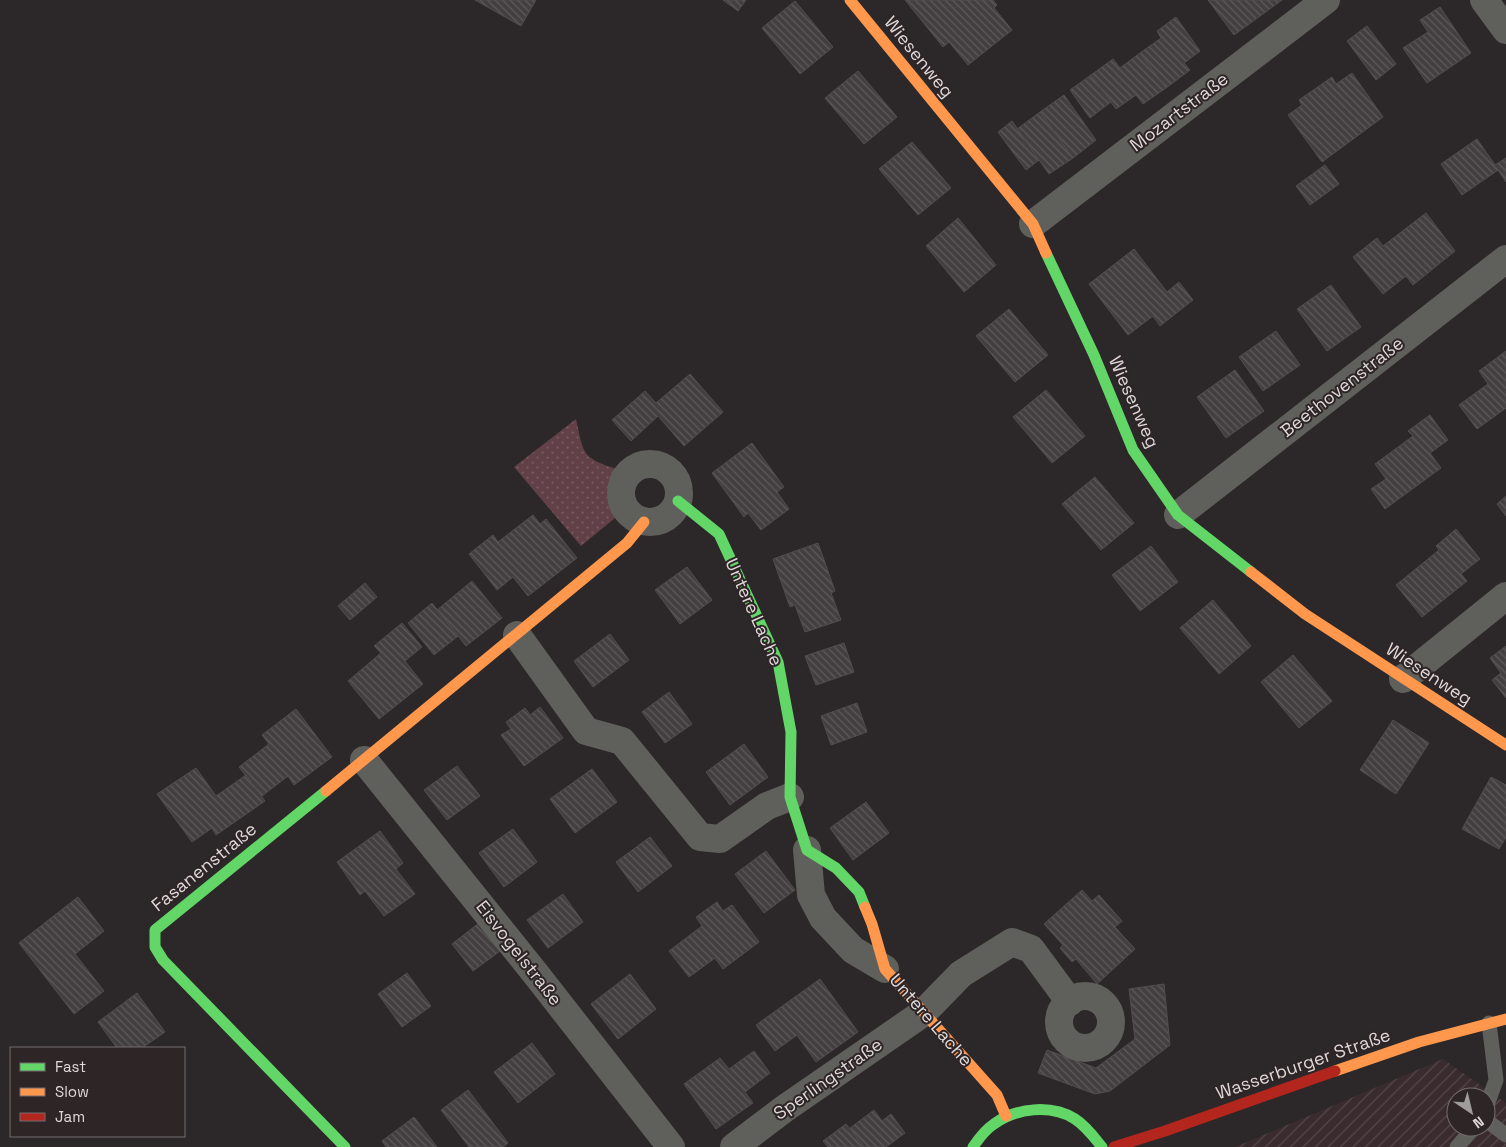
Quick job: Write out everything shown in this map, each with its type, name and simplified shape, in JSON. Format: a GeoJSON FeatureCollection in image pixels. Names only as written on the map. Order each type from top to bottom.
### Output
{"type":"FeatureCollection","features":[{"type":"Feature","properties":{"kind":"street","name":"Wiesenweg"},"geometry":{"type":"LineString","coordinates":[[850,0],[1033,224],[1094,355],[1133,450],[1178,515],[1305,614],[1506,745]]}},
{"type":"Feature","properties":{"kind":"street","name":"Mozartstraße"},"geometry":{"type":"LineString","coordinates":[[1033,224],[1326,0]]}},
{"type":"Feature","properties":{"kind":"street"},"geometry":{"type":"LineString","coordinates":[[1484,0],[1506,30]]}},
{"type":"Feature","properties":{"kind":"street","name":"Beethovenstraße"},"geometry":{"type":"LineString","coordinates":[[1178,515],[1506,259]]}},
{"type":"Feature","properties":{"kind":"street"},"geometry":{"type":"LineString","coordinates":[[649,464],[658,465],[666,469],[677,484],[678,501],[668,516],[652,523],[644,522],[628,513],[620,495],[622,485],[632,470],[649,464]]}},
{"type":"Feature","properties":{"kind":"street","name":"Untere Lache"},"geometry":{"type":"LineString","coordinates":[[678,501],[720,534],[778,662],[791,732],[790,797],[807,850],[836,868],[859,892],[872,924],[885,969],[997,1095],[1006,1116]]}},
{"type":"Feature","properties":{"kind":"street"},"geometry":{"type":"LineString","coordinates":[[364,760],[627,543],[644,522]]}},
{"type":"Feature","properties":{"kind":"street"},"geometry":{"type":"LineString","coordinates":[[1403,679],[1506,596]]}},
{"type":"Feature","properties":{"kind":"street"},"geometry":{"type":"LineString","coordinates":[[517,635],[586,731],[622,741],[700,838],[720,839],[767,806],[790,797]]}},
{"type":"Feature","properties":{"kind":"street","name":"Fasanenstraße"},"geometry":{"type":"LineString","coordinates":[[345,1147],[163,960],[155,947],[155,930],[364,760]]}},
{"type":"Feature","properties":{"kind":"street","name":"Eisvogelstraße"},"geometry":{"type":"LineString","coordinates":[[364,760],[535,973],[671,1147]]}},
{"type":"Feature","properties":{"kind":"street"},"geometry":{"type":"LineString","coordinates":[[807,850],[811,895],[823,918],[853,950],[885,969]]}},
{"type":"Feature","properties":{"kind":"street","name":"Sperlingstraße"},"geometry":{"type":"LineString","coordinates":[[734,1147],[790,1105],[923,1013],[961,974],[1012,942],[1031,949],[1070,1002]]}},
{"type":"Feature","properties":{"kind":"street","name":"Wasserburger Straße"},"geometry":{"type":"LineString","coordinates":[[1114,1147],[1419,1042],[1506,1019]]}},
{"type":"Feature","properties":{"kind":"street"},"geometry":{"type":"LineString","coordinates":[[973,1147],[985,1131],[1006,1116],[1028,1110],[1051,1110],[1072,1118],[1090,1132],[1102,1147]]}},
{"type":"Feature","properties":{"kind":"lane"},"geometry":{"type":"LineString","coordinates":[[1489,1023],[1496,1080],[1494,1087]]}},
{"type":"Feature","properties":{"kind":"lane"},"geometry":{"type":"LineString","coordinates":[[1456,1147],[1465,1137]]}},
{"type":"Feature","properties":{"kind":"shaded area"},"geometry":{"type":"Polygon","coordinates":[[[576,419],[583,448],[587,454],[598,462],[620,470],[611,494],[611,504],[615,518],[581,546],[514,467],[576,419]]]}},
{"type":"Feature","properties":{"kind":"shaded area"},"geometry":{"type":"Polygon","coordinates":[[[1443,1059],[1483,1087],[1446,1087],[1446,1137],[1496,1137],[1496,1096],[1506,1103],[1506,1147],[1235,1147],[1443,1059]]]}},
{"type":"Feature","properties":{"kind":"building"},"geometry":{"type":"Polygon","coordinates":[[[475,0],[536,0],[521,26],[475,0]]]}},
{"type":"Feature","properties":{"kind":"building"},"geometry":{"type":"Polygon","coordinates":[[[723,0],[746,0],[738,11],[723,0]]]}},
{"type":"Feature","properties":{"kind":"building"},"geometry":{"type":"Polygon","coordinates":[[[905,0],[993,0],[997,5],[994,8],[1012,30],[968,65],[949,42],[943,47],[905,0]]]}},
{"type":"Feature","properties":{"kind":"building"},"geometry":{"type":"Polygon","coordinates":[[[1208,0],[1282,0],[1234,35],[1208,0]]]}},
{"type":"Feature","properties":{"kind":"building"},"geometry":{"type":"Polygon","coordinates":[[[795,1],[833,47],[800,74],[762,28],[795,1]]]}},
{"type":"Feature","properties":{"kind":"building"},"geometry":{"type":"Polygon","coordinates":[[[1440,7],[1471,53],[1427,83],[1403,48],[1428,32],[1420,20],[1440,7]]]}},
{"type":"Feature","properties":{"kind":"building"},"geometry":{"type":"Polygon","coordinates":[[[1176,17],[1200,51],[1184,63],[1190,70],[1166,88],[1140,53],[1161,38],[1157,31],[1176,17]]]}},
{"type":"Feature","properties":{"kind":"building"},"geometry":{"type":"Polygon","coordinates":[[[1367,26],[1396,64],[1376,80],[1347,41],[1367,26]]]}},
{"type":"Feature","properties":{"kind":"building"},"geometry":{"type":"Polygon","coordinates":[[[1140,53],[1166,88],[1143,104],[1136,95],[1116,109],[1091,75],[1113,59],[1120,68],[1140,53]]]}},
{"type":"Feature","properties":{"kind":"building"},"geometry":{"type":"Polygon","coordinates":[[[858,71],[897,117],[864,144],[825,98],[858,71]]]}},
{"type":"Feature","properties":{"kind":"building"},"geometry":{"type":"Polygon","coordinates":[[[1352,73],[1383,117],[1322,162],[1288,115],[1302,105],[1299,100],[1332,77],[1336,84],[1352,73]]]}},
{"type":"Feature","properties":{"kind":"building"},"geometry":{"type":"Polygon","coordinates":[[[1091,75],[1111,102],[1090,118],[1070,90],[1091,75]]]}},
{"type":"Feature","properties":{"kind":"building"},"geometry":{"type":"Polygon","coordinates":[[[1064,95],[1096,140],[1073,158],[1040,112],[1064,95]]]}},
{"type":"Feature","properties":{"kind":"building"},"geometry":{"type":"Polygon","coordinates":[[[1040,112],[1073,158],[1049,174],[1017,129],[1040,112]]]}},
{"type":"Feature","properties":{"kind":"building"},"geometry":{"type":"Polygon","coordinates":[[[1012,121],[1039,160],[1026,170],[998,132],[1012,121]]]}},
{"type":"Feature","properties":{"kind":"building"},"geometry":{"type":"Polygon","coordinates":[[[1477,139],[1495,165],[1506,158],[1506,182],[1498,170],[1462,195],[1441,164],[1477,139]]]}},
{"type":"Feature","properties":{"kind":"building"},"geometry":{"type":"Polygon","coordinates":[[[912,142],[951,188],[918,215],[879,169],[912,142]]]}},
{"type":"Feature","properties":{"kind":"building"},"geometry":{"type":"Polygon","coordinates":[[[1325,165],[1339,184],[1310,205],[1296,186],[1325,165]]]}},
{"type":"Feature","properties":{"kind":"building"},"geometry":{"type":"Polygon","coordinates":[[[1426,213],[1455,251],[1413,285],[1406,276],[1383,294],[1353,257],[1377,238],[1383,246],[1426,213]]]}},
{"type":"Feature","properties":{"kind":"building"},"geometry":{"type":"Polygon","coordinates":[[[958,218],[996,265],[964,292],[926,246],[958,218]]]}},
{"type":"Feature","properties":{"kind":"building"},"geometry":{"type":"Polygon","coordinates":[[[1134,249],[1167,292],[1179,282],[1193,300],[1160,326],[1153,316],[1128,335],[1089,284],[1134,249]]]}},
{"type":"Feature","properties":{"kind":"building"},"geometry":{"type":"Polygon","coordinates":[[[1331,285],[1361,327],[1327,351],[1297,309],[1331,285]]]}},
{"type":"Feature","properties":{"kind":"building"},"geometry":{"type":"Polygon","coordinates":[[[1009,309],[1048,355],[1015,382],[976,336],[1009,309]]]}},
{"type":"Feature","properties":{"kind":"building"},"geometry":{"type":"Polygon","coordinates":[[[1276,331],[1300,365],[1263,391],[1239,357],[1276,331]]]}},
{"type":"Feature","properties":{"kind":"building"},"geometry":{"type":"Polygon","coordinates":[[[1506,351],[1506,408],[1477,429],[1459,405],[1488,384],[1479,371],[1506,351]]]}},
{"type":"Feature","properties":{"kind":"building"},"geometry":{"type":"Polygon","coordinates":[[[1235,370],[1264,411],[1226,438],[1197,397],[1235,370]]]}},
{"type":"Feature","properties":{"kind":"building"},"geometry":{"type":"Polygon","coordinates":[[[690,374],[723,412],[684,446],[658,416],[631,441],[612,420],[645,391],[656,403],[690,374]]]}},
{"type":"Feature","properties":{"kind":"building"},"geometry":{"type":"Polygon","coordinates":[[[1046,390],[1085,436],[1052,463],[1013,417],[1046,390]]]}},
{"type":"Feature","properties":{"kind":"building"},"geometry":{"type":"Polygon","coordinates":[[[1430,415],[1448,440],[1430,453],[1441,468],[1385,509],[1371,489],[1386,479],[1375,464],[1413,436],[1408,431],[1430,415]]]}},
{"type":"Feature","properties":{"kind":"building"},"geometry":{"type":"Polygon","coordinates":[[[752,443],[784,487],[777,492],[789,509],[761,530],[748,513],[744,517],[712,473],[752,443]]]}},
{"type":"Feature","properties":{"kind":"building"},"geometry":{"type":"Polygon","coordinates":[[[1095,477],[1134,523],[1101,550],[1062,504],[1095,477]]]}},
{"type":"Feature","properties":{"kind":"building"},"geometry":{"type":"Polygon","coordinates":[[[1506,496],[1506,516],[1497,504],[1506,496]]]}},
{"type":"Feature","properties":{"kind":"building"},"geometry":{"type":"Polygon","coordinates":[[[533,515],[540,524],[546,519],[577,558],[528,596],[513,577],[497,590],[469,554],[493,535],[498,542],[533,515]]]}},
{"type":"Feature","properties":{"kind":"building"},"geometry":{"type":"Polygon","coordinates":[[[1456,529],[1480,559],[1461,574],[1467,581],[1422,617],[1396,585],[1439,550],[1436,546],[1456,529]]]}},
{"type":"Feature","properties":{"kind":"building"},"geometry":{"type":"Polygon","coordinates":[[[818,543],[835,591],[831,593],[841,620],[805,632],[795,605],[790,607],[773,559],[818,543]]]}},
{"type":"Feature","properties":{"kind":"building"},"geometry":{"type":"Polygon","coordinates":[[[1151,546],[1178,582],[1140,611],[1112,575],[1151,546]]]}},
{"type":"Feature","properties":{"kind":"building"},"geometry":{"type":"Polygon","coordinates":[[[687,567],[712,600],[680,624],[655,590],[687,567]]]}},
{"type":"Feature","properties":{"kind":"building"},"geometry":{"type":"Polygon","coordinates":[[[472,581],[502,618],[466,646],[437,610],[472,581]]]}},
{"type":"Feature","properties":{"kind":"building"},"geometry":{"type":"Polygon","coordinates":[[[365,583],[377,597],[350,620],[338,606],[365,583]]]}},
{"type":"Feature","properties":{"kind":"building"},"geometry":{"type":"Polygon","coordinates":[[[1213,600],[1251,646],[1219,674],[1180,628],[1213,600]]]}},
{"type":"Feature","properties":{"kind":"building"},"geometry":{"type":"Polygon","coordinates":[[[432,603],[458,636],[434,655],[408,623],[432,603]]]}},
{"type":"Feature","properties":{"kind":"building"},"geometry":{"type":"Polygon","coordinates":[[[402,623],[422,647],[405,661],[423,684],[379,719],[348,681],[381,653],[374,646],[402,623]]]}},
{"type":"Feature","properties":{"kind":"building"},"geometry":{"type":"Polygon","coordinates":[[[610,634],[629,660],[593,687],[574,661],[610,634]]]}},
{"type":"Feature","properties":{"kind":"building"},"geometry":{"type":"Polygon","coordinates":[[[844,643],[854,672],[816,685],[805,656],[844,643]]]}},
{"type":"Feature","properties":{"kind":"building"},"geometry":{"type":"Polygon","coordinates":[[[1506,646],[1506,698],[1492,680],[1501,673],[1490,658],[1506,646]]]}},
{"type":"Feature","properties":{"kind":"building"},"geometry":{"type":"Polygon","coordinates":[[[1293,655],[1332,701],[1299,728],[1261,682],[1293,655]]]}},
{"type":"Feature","properties":{"kind":"building"},"geometry":{"type":"Polygon","coordinates":[[[669,692],[692,724],[665,743],[642,712],[669,692]]]}},
{"type":"Feature","properties":{"kind":"building"},"geometry":{"type":"Polygon","coordinates":[[[857,703],[867,732],[831,745],[821,716],[857,703]]]}},
{"type":"Feature","properties":{"kind":"building"},"geometry":{"type":"Polygon","coordinates":[[[540,707],[563,738],[524,766],[501,735],[511,729],[506,722],[525,708],[530,715],[540,707]]]}},
{"type":"Feature","properties":{"kind":"building"},"geometry":{"type":"Polygon","coordinates":[[[296,709],[332,757],[294,785],[288,776],[262,796],[239,767],[269,744],[262,735],[296,709]]]}},
{"type":"Feature","properties":{"kind":"building"},"geometry":{"type":"Polygon","coordinates":[[[1393,720],[1429,743],[1396,794],[1360,770],[1393,720]]]}},
{"type":"Feature","properties":{"kind":"building"},"geometry":{"type":"Polygon","coordinates":[[[744,744],[768,777],[730,805],[706,772],[744,744]]]}},
{"type":"Feature","properties":{"kind":"building"},"geometry":{"type":"Polygon","coordinates":[[[457,766],[480,796],[447,820],[424,790],[457,766]]]}},
{"type":"Feature","properties":{"kind":"building"},"geometry":{"type":"Polygon","coordinates":[[[196,768],[216,796],[246,775],[265,801],[216,835],[212,828],[192,842],[157,794],[196,768]]]}},
{"type":"Feature","properties":{"kind":"building"},"geometry":{"type":"Polygon","coordinates":[[[592,769],[617,802],[575,833],[550,799],[592,769]]]}},
{"type":"Feature","properties":{"kind":"building"},"geometry":{"type":"Polygon","coordinates":[[[1491,777],[1506,785],[1506,837],[1499,849],[1462,829],[1491,777]]]}},
{"type":"Feature","properties":{"kind":"building"},"geometry":{"type":"Polygon","coordinates":[[[866,802],[889,833],[853,860],[830,828],[866,802]]]}},
{"type":"Feature","properties":{"kind":"building"},"geometry":{"type":"Polygon","coordinates":[[[513,829],[537,862],[504,887],[479,853],[513,829]]]}},
{"type":"Feature","properties":{"kind":"building"},"geometry":{"type":"Polygon","coordinates":[[[380,831],[403,863],[396,869],[415,894],[384,916],[365,891],[360,895],[337,862],[380,831]]]}},
{"type":"Feature","properties":{"kind":"building"},"geometry":{"type":"Polygon","coordinates":[[[650,837],[672,866],[638,892],[616,862],[650,837]]]}},
{"type":"Feature","properties":{"kind":"building"},"geometry":{"type":"Polygon","coordinates":[[[766,851],[795,890],[764,913],[735,874],[766,851]]]}},
{"type":"Feature","properties":{"kind":"building"},"geometry":{"type":"Polygon","coordinates":[[[1082,890],[1092,901],[1099,895],[1122,921],[1115,927],[1135,949],[1097,984],[1076,959],[1072,962],[1060,948],[1063,945],[1044,924],[1082,890]]]}},
{"type":"Feature","properties":{"kind":"building"},"geometry":{"type":"Polygon","coordinates":[[[563,894],[583,922],[548,948],[527,920],[563,894]]]}},
{"type":"Feature","properties":{"kind":"building"},"geometry":{"type":"Polygon","coordinates":[[[78,897],[104,931],[75,954],[104,991],[74,1014],[19,943],[78,897]]]}},
{"type":"Feature","properties":{"kind":"building"},"geometry":{"type":"Polygon","coordinates":[[[717,902],[723,911],[732,905],[759,942],[723,969],[715,958],[689,977],[669,951],[702,926],[696,917],[717,902]]]}},
{"type":"Feature","properties":{"kind":"building"},"geometry":{"type":"Polygon","coordinates":[[[479,923],[500,951],[473,971],[452,944],[479,923]]]}},
{"type":"Feature","properties":{"kind":"building"},"geometry":{"type":"Polygon","coordinates":[[[407,973],[431,1006],[402,1027],[378,994],[407,973]]]}},
{"type":"Feature","properties":{"kind":"building"},"geometry":{"type":"Polygon","coordinates":[[[630,974],[656,1009],[618,1039],[591,1004],[630,974]]]}},
{"type":"Feature","properties":{"kind":"building"},"geometry":{"type":"Polygon","coordinates":[[[820,979],[858,1032],[816,1062],[797,1035],[775,1051],[756,1025],[820,979]]]}},
{"type":"Feature","properties":{"kind":"building"},"geometry":{"type":"Polygon","coordinates":[[[1164,984],[1170,1045],[1110,1091],[1095,1094],[1038,1073],[1047,1050],[1096,1068],[1135,1039],[1129,989],[1164,984]]]}},
{"type":"Feature","properties":{"kind":"building"},"geometry":{"type":"Polygon","coordinates":[[[137,993],[165,1032],[143,1047],[116,1047],[98,1022],[137,993]]]}},
{"type":"Feature","properties":{"kind":"building"},"geometry":{"type":"Polygon","coordinates":[[[532,1043],[555,1074],[518,1103],[494,1072],[532,1043]]]}},
{"type":"Feature","properties":{"kind":"building"},"geometry":{"type":"Polygon","coordinates":[[[754,1051],[770,1073],[745,1092],[753,1103],[716,1129],[684,1084],[720,1058],[729,1069],[754,1051]]]}},
{"type":"Feature","properties":{"kind":"building"},"geometry":{"type":"Polygon","coordinates":[[[468,1090],[508,1143],[503,1147],[469,1147],[441,1110],[468,1090]]]}},
{"type":"Feature","properties":{"kind":"building"},"geometry":{"type":"Polygon","coordinates":[[[874,1110],[882,1121],[891,1114],[905,1133],[886,1147],[864,1147],[850,1128],[874,1110]]]}},
{"type":"Feature","properties":{"kind":"building"},"geometry":{"type":"Polygon","coordinates":[[[414,1117],[437,1147],[386,1147],[382,1141],[414,1117]]]}},
{"type":"Feature","properties":{"kind":"building"},"geometry":{"type":"Polygon","coordinates":[[[846,1124],[864,1147],[828,1147],[823,1141],[846,1124]]]}},
{"type":"Feature","properties":{"kind":"traffic: fast"},"geometry":{"type":"LineString","coordinates":[[1046,253],[1094,355],[1133,450],[1178,515],[1251,572]]}},
{"type":"Feature","properties":{"kind":"traffic: fast"},"geometry":{"type":"LineString","coordinates":[[678,501],[719,534],[778,662],[791,732],[790,797],[807,850],[836,868],[859,892],[865,907]]}},
{"type":"Feature","properties":{"kind":"traffic: fast"},"geometry":{"type":"LineString","coordinates":[[326,791],[155,930],[155,947],[163,960],[345,1147]]}},
{"type":"Feature","properties":{"kind":"traffic: fast"},"geometry":{"type":"LineString","coordinates":[[973,1147],[980,1137],[994,1124],[1013,1114],[1034,1110],[1055,1111],[1066,1114],[1086,1128],[1102,1147]]}},
{"type":"Feature","properties":{"kind":"traffic: slow"},"geometry":{"type":"LineString","coordinates":[[850,0],[1033,224],[1046,253]]}},
{"type":"Feature","properties":{"kind":"traffic: slow"},"geometry":{"type":"LineString","coordinates":[[326,791],[627,543],[644,522]]}},
{"type":"Feature","properties":{"kind":"traffic: slow"},"geometry":{"type":"LineString","coordinates":[[1251,572],[1305,614],[1506,745]]}},
{"type":"Feature","properties":{"kind":"traffic: slow"},"geometry":{"type":"LineString","coordinates":[[865,907],[885,969],[997,1095],[1006,1116]]}},
{"type":"Feature","properties":{"kind":"traffic: slow"},"geometry":{"type":"LineString","coordinates":[[1335,1071],[1419,1042],[1506,1019]]}},
{"type":"Feature","properties":{"kind":"traffic: jam"},"geometry":{"type":"LineString","coordinates":[[1114,1147],[1335,1071]]}}]}
